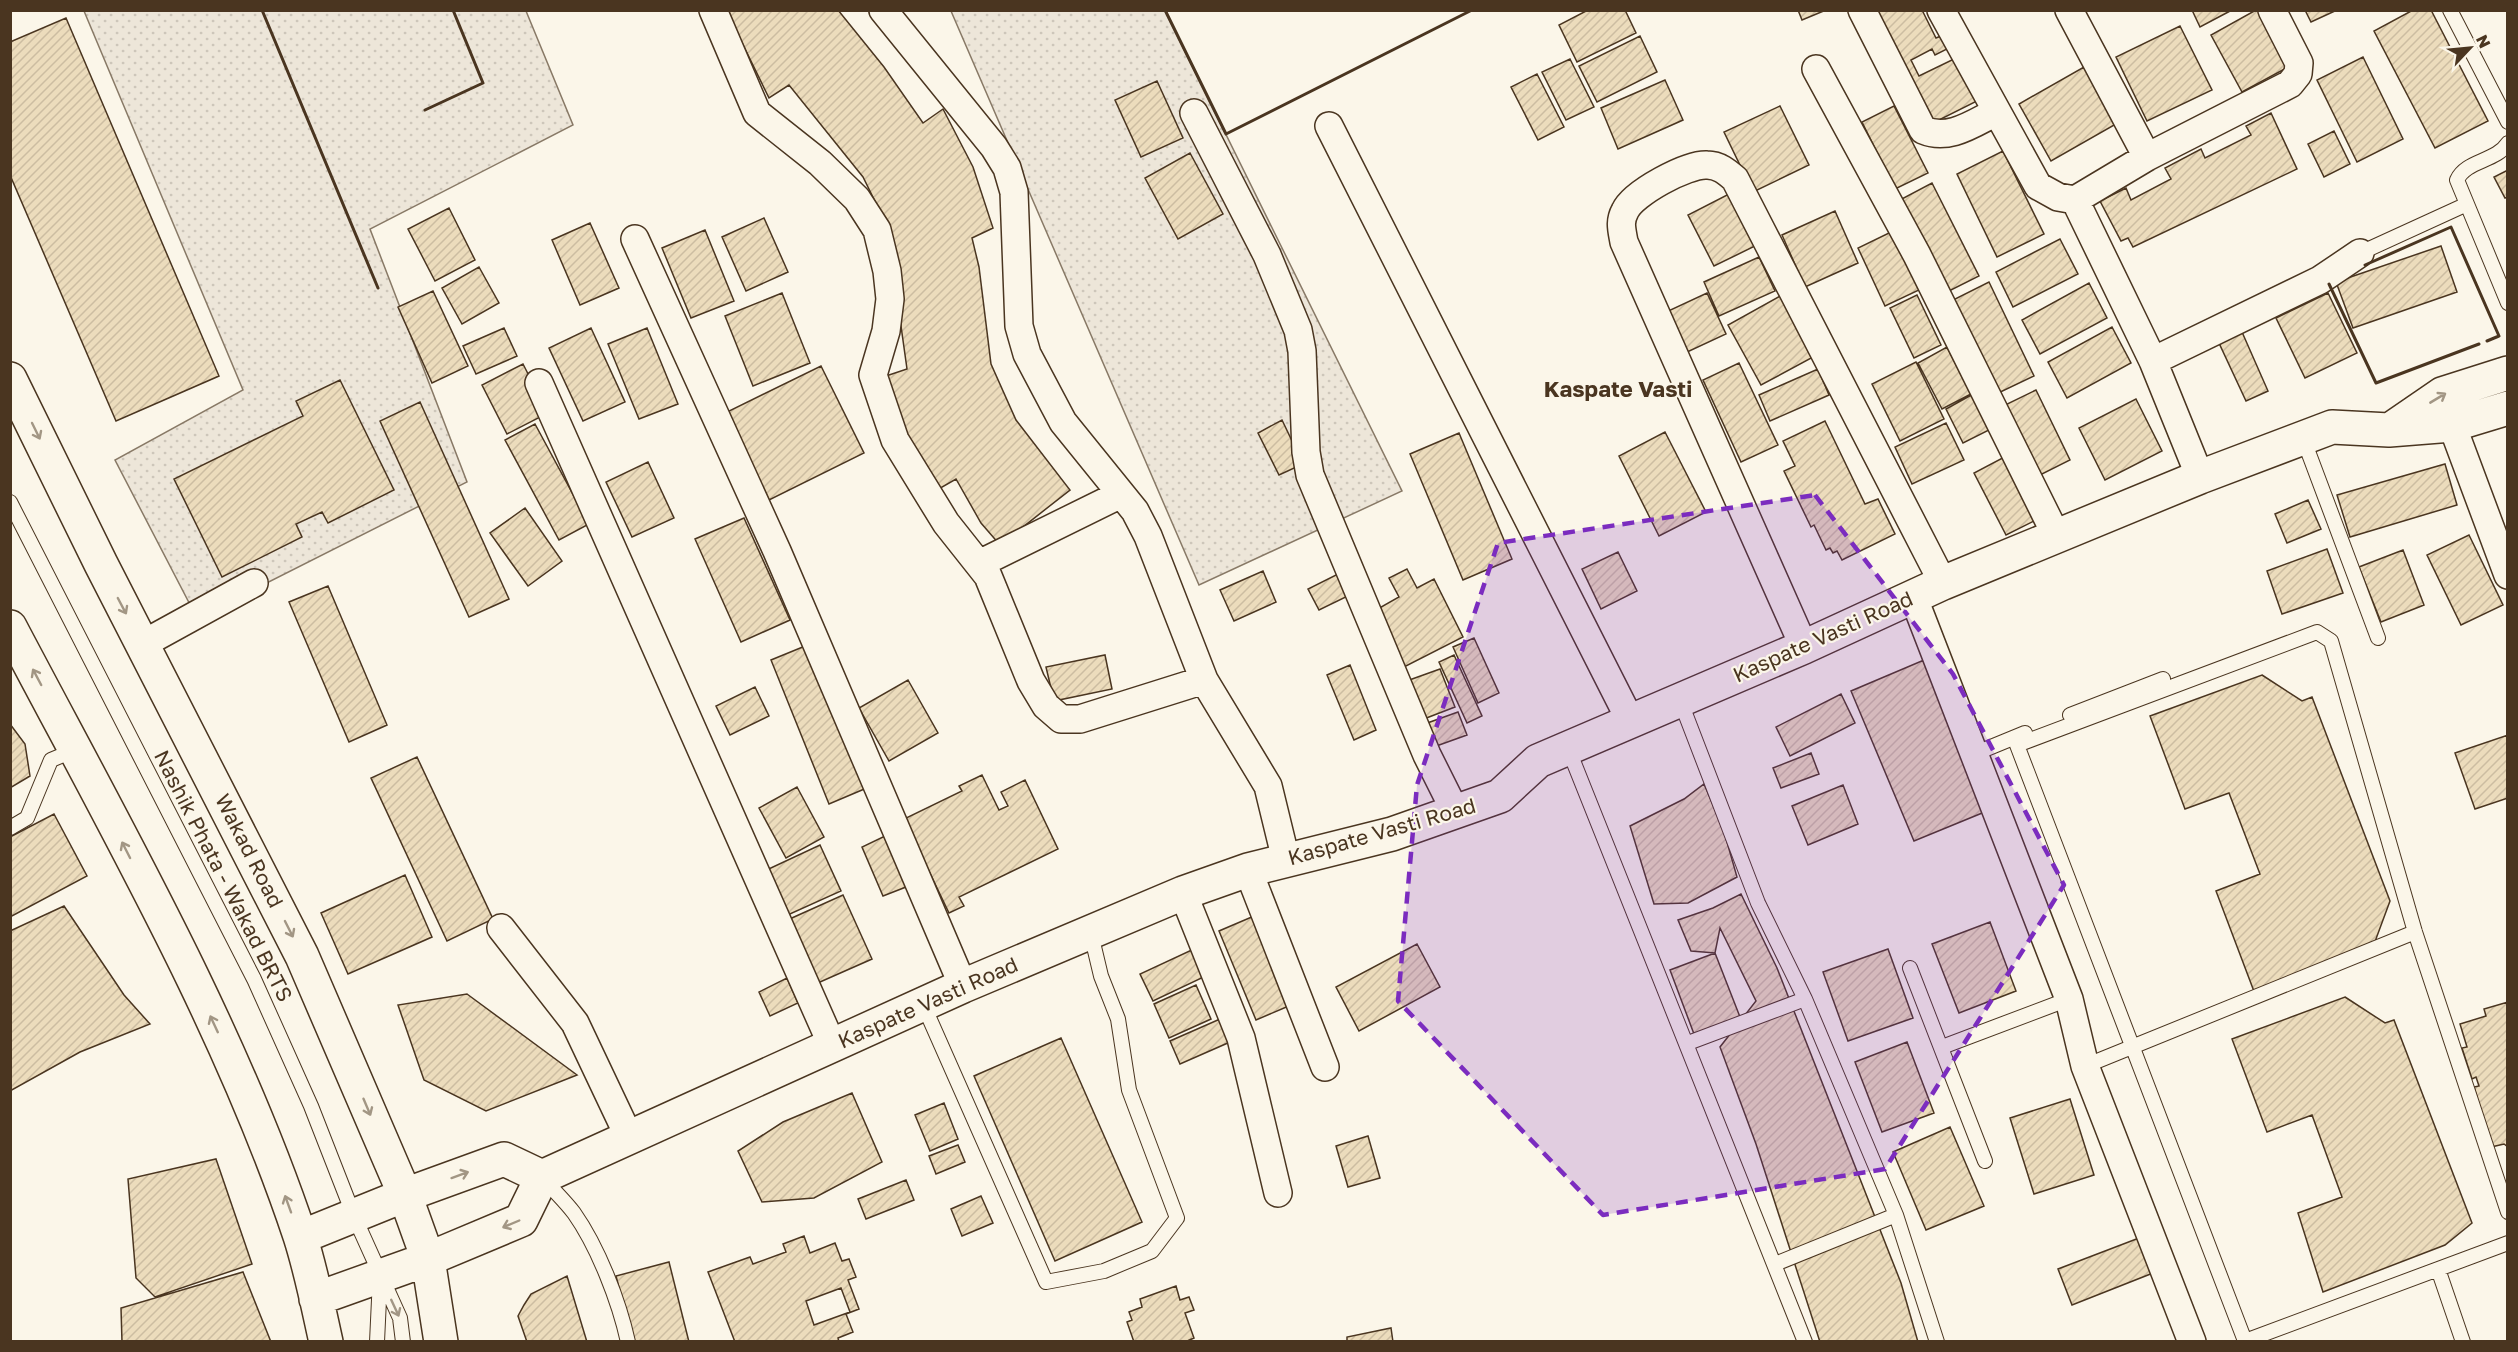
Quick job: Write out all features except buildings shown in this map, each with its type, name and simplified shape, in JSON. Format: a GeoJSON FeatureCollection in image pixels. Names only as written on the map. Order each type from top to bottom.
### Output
{"type":"FeatureCollection","features":[{"type":"Feature","properties":{"kind":"main road"},"geometry":{"type":"LineString","coordinates":[[2389,430],[2442,394],[2508,373]]}},
{"type":"Feature","properties":{"kind":"main road","name":"Wakad Road"},"geometry":{"type":"LineString","coordinates":[[10,378],[142,644],[302,956],[405,1195],[428,1259],[441,1341]]}},
{"type":"Feature","properties":{"kind":"main road","name":"Kaspate Vasti Road"},"geometry":{"type":"LineString","coordinates":[[542,1177],[963,986],[1091,934],[1183,893],[1248,870],[1392,834],[1500,796],[1538,761],[1804,647],[1943,583],[2200,477],[2332,427],[2389,430],[2452,425],[2508,408]]}},
{"type":"Feature","properties":{"kind":"main road"},"geometry":{"type":"LineString","coordinates":[[10,627],[204,1003],[262,1130],[301,1238],[326,1341]]}},
{"type":"Feature","properties":{"kind":"main road"},"geometry":{"type":"LineString","coordinates":[[301,1238],[405,1195],[504,1159],[542,1177],[521,1220],[428,1259],[316,1299]]}},
{"type":"Feature","properties":{"kind":"street"},"geometry":{"type":"LineString","coordinates":[[713,10],[757,113],[820,163],[849,192],[877,230],[887,271],[890,299],[886,331],[873,375],[895,440],[946,523],[987,576],[1031,681],[1046,706],[1061,719],[1080,719],[1204,680]]}},
{"type":"Feature","properties":{"kind":"street"},"geometry":{"type":"LineString","coordinates":[[883,10],[994,147],[1007,168],[1014,192],[1016,218],[1019,326],[1027,354],[1064,422],[1135,511],[1148,536],[1204,680],[1268,786],[1286,860]]}},
{"type":"Feature","properties":{"kind":"street"},"geometry":{"type":"LineString","coordinates":[[1862,10],[1923,130],[1935,135],[1950,134],[1996,112]]}},
{"type":"Feature","properties":{"kind":"street"},"geometry":{"type":"LineString","coordinates":[[1941,10],[2038,186],[2058,197],[2074,200],[2147,157],[2290,84],[2298,74],[2299,63],[2272,10]]}},
{"type":"Feature","properties":{"kind":"street"},"geometry":{"type":"LineString","coordinates":[[2069,10],[2147,157]]}},
{"type":"Feature","properties":{"kind":"street"},"geometry":{"type":"LineString","coordinates":[[1816,69],[1917,255],[2056,535]]}},
{"type":"Feature","properties":{"kind":"street"},"geometry":{"type":"LineString","coordinates":[[1194,113],[1263,247],[1293,314],[1302,351],[1306,452],[1310,475],[1427,755],[1455,811]]}},
{"type":"Feature","properties":{"kind":"street"},"geometry":{"type":"LineString","coordinates":[[1329,126],[1631,722]]}},
{"type":"Feature","properties":{"kind":"street"},"geometry":{"type":"LineString","coordinates":[[1804,647],[1624,242],[1620,223],[1625,209],[1637,195],[1693,167],[1715,166],[1735,179],[1943,583]]}},
{"type":"Feature","properties":{"kind":"street"},"geometry":{"type":"LineString","coordinates":[[2074,200],[2153,361],[2200,477]]}},
{"type":"Feature","properties":{"kind":"street"},"geometry":{"type":"LineString","coordinates":[[635,239],[777,551],[963,986]]}},
{"type":"Feature","properties":{"kind":"street"},"geometry":{"type":"LineString","coordinates":[[2153,361],[2320,280],[2360,254]]}},
{"type":"Feature","properties":{"kind":"street"},"geometry":{"type":"LineString","coordinates":[[539,383],[832,1045]]}},
{"type":"Feature","properties":{"kind":"street"},"geometry":{"type":"LineString","coordinates":[[2452,425],[2508,575]]}},
{"type":"Feature","properties":{"kind":"street"},"geometry":{"type":"LineString","coordinates":[[979,564],[1121,494]]}},
{"type":"Feature","properties":{"kind":"street"},"geometry":{"type":"LineString","coordinates":[[142,644],[254,584]]}},
{"type":"Feature","properties":{"kind":"street"},"geometry":{"type":"LineString","coordinates":[[1913,596],[2069,999],[2085,1066],[2192,1341]]}},
{"type":"Feature","properties":{"kind":"street"},"geometry":{"type":"LineString","coordinates":[[1248,870],[1324,1067]]}},
{"type":"Feature","properties":{"kind":"street"},"geometry":{"type":"LineString","coordinates":[[1183,893],[1241,1038],[1278,1193]]}},
{"type":"Feature","properties":{"kind":"street"},"geometry":{"type":"LineString","coordinates":[[501,928],[575,1023],[628,1137]]}},
{"type":"Feature","properties":{"kind":"lane"},"geometry":{"type":"LineString","coordinates":[[2450,10],[2508,122]]}},
{"type":"Feature","properties":{"kind":"lane"},"geometry":{"type":"LineString","coordinates":[[2508,143],[2503,150],[2462,171],[2457,180],[2465,205],[2508,303]]}},
{"type":"Feature","properties":{"kind":"lane"},"geometry":{"type":"LineString","coordinates":[[2360,254],[2465,205]]}},
{"type":"Feature","properties":{"kind":"lane"},"geometry":{"type":"LineString","coordinates":[[2303,438],[2378,638]]}},
{"type":"Feature","properties":{"kind":"lane","name":"Nashik Phata - Wakad BRTS"},"geometry":{"type":"LineString","coordinates":[[10,502],[254,979],[311,1106],[354,1216],[400,1318],[402,1341]]}},
{"type":"Feature","properties":{"kind":"lane"},"geometry":{"type":"LineString","coordinates":[[2508,1212],[2415,932],[2331,641],[2317,632],[2017,746],[2245,1341],[2508,1243]]}},
{"type":"Feature","properties":{"kind":"lane"},"geometry":{"type":"LineString","coordinates":[[1974,754],[2163,679]]}},
{"type":"Feature","properties":{"kind":"lane"},"geometry":{"type":"LineString","coordinates":[[1680,700],[1758,903],[1805,999],[1896,1215],[1937,1341]]}},
{"type":"Feature","properties":{"kind":"lane"},"geometry":{"type":"LineString","coordinates":[[1568,748],[1688,1043],[1805,1341]]}},
{"type":"Feature","properties":{"kind":"lane"},"geometry":{"type":"LineString","coordinates":[[10,828],[27,818],[51,760],[75,750]]}},
{"type":"Feature","properties":{"kind":"lane"},"geometry":{"type":"LineString","coordinates":[[2085,1066],[2415,932]]}},
{"type":"Feature","properties":{"kind":"lane"},"geometry":{"type":"LineString","coordinates":[[924,1004],[1046,1282],[1104,1271],[1152,1251],[1177,1218],[1129,1090],[1118,1019],[1101,976],[1091,934]]}},
{"type":"Feature","properties":{"kind":"lane"},"geometry":{"type":"LineString","coordinates":[[1910,968],[1985,1161]]}},
{"type":"Feature","properties":{"kind":"lane"},"geometry":{"type":"LineString","coordinates":[[1688,1043],[1805,999]]}},
{"type":"Feature","properties":{"kind":"lane"},"geometry":{"type":"LineString","coordinates":[[1942,1047],[2069,999]]}},
{"type":"Feature","properties":{"kind":"lane"},"geometry":{"type":"LineString","coordinates":[[542,1177],[575,1214],[620,1306],[628,1341]]}},
{"type":"Feature","properties":{"kind":"lane"},"geometry":{"type":"LineString","coordinates":[[1776,1264],[1896,1215]]}},
{"type":"Feature","properties":{"kind":"lane"},"geometry":{"type":"LineString","coordinates":[[2438,1269],[2463,1341]]}},
{"type":"Feature","properties":{"kind":"lane","name":"Nashik Phata - Wakad BRTS"},"geometry":{"type":"LineString","coordinates":[[377,1341],[380,1276]]}},
{"type":"Feature","properties":{"kind":"highlighted area"},"geometry":{"type":"Polygon","coordinates":[[[1815,495],[1953,674],[2064,885],[1885,1169],[1603,1215],[1398,1001],[1417,785],[1498,543],[1815,495]]]}},
{"type":"Feature","properties":{"kind":"shaded area"},"geometry":{"type":"Polygon","coordinates":[[[84,11],[526,11],[573,125],[370,229],[467,482],[197,618],[115,460],[243,390],[84,11]]]}},
{"type":"Feature","properties":{"kind":"shaded area"},"geometry":{"type":"Polygon","coordinates":[[[951,11],[1165,11],[1402,491],[1199,585],[951,11]]]}},
{"type":"Feature","properties":{"kind":"wall"},"geometry":{"type":"LineString","coordinates":[[262,10],[378,288]]}},
{"type":"Feature","properties":{"kind":"wall"},"geometry":{"type":"LineString","coordinates":[[425,110],[483,83],[453,10]]}},
{"type":"Feature","properties":{"kind":"wall"},"geometry":{"type":"LineString","coordinates":[[1165,10],[1226,134],[1472,10]]}},
{"type":"Feature","properties":{"kind":"wall"},"geometry":{"type":"LineString","coordinates":[[2365,265],[2451,227],[2499,336],[2487,341]]}},
{"type":"Feature","properties":{"kind":"wall"},"geometry":{"type":"LineString","coordinates":[[2329,284],[2376,383],[2479,344]]}},
{"type":"Feature","properties":{"kind":"district","name":"Kaspate Vasti"},"geometry":{"type":"Point","coordinates":[1618,389]}}]}
